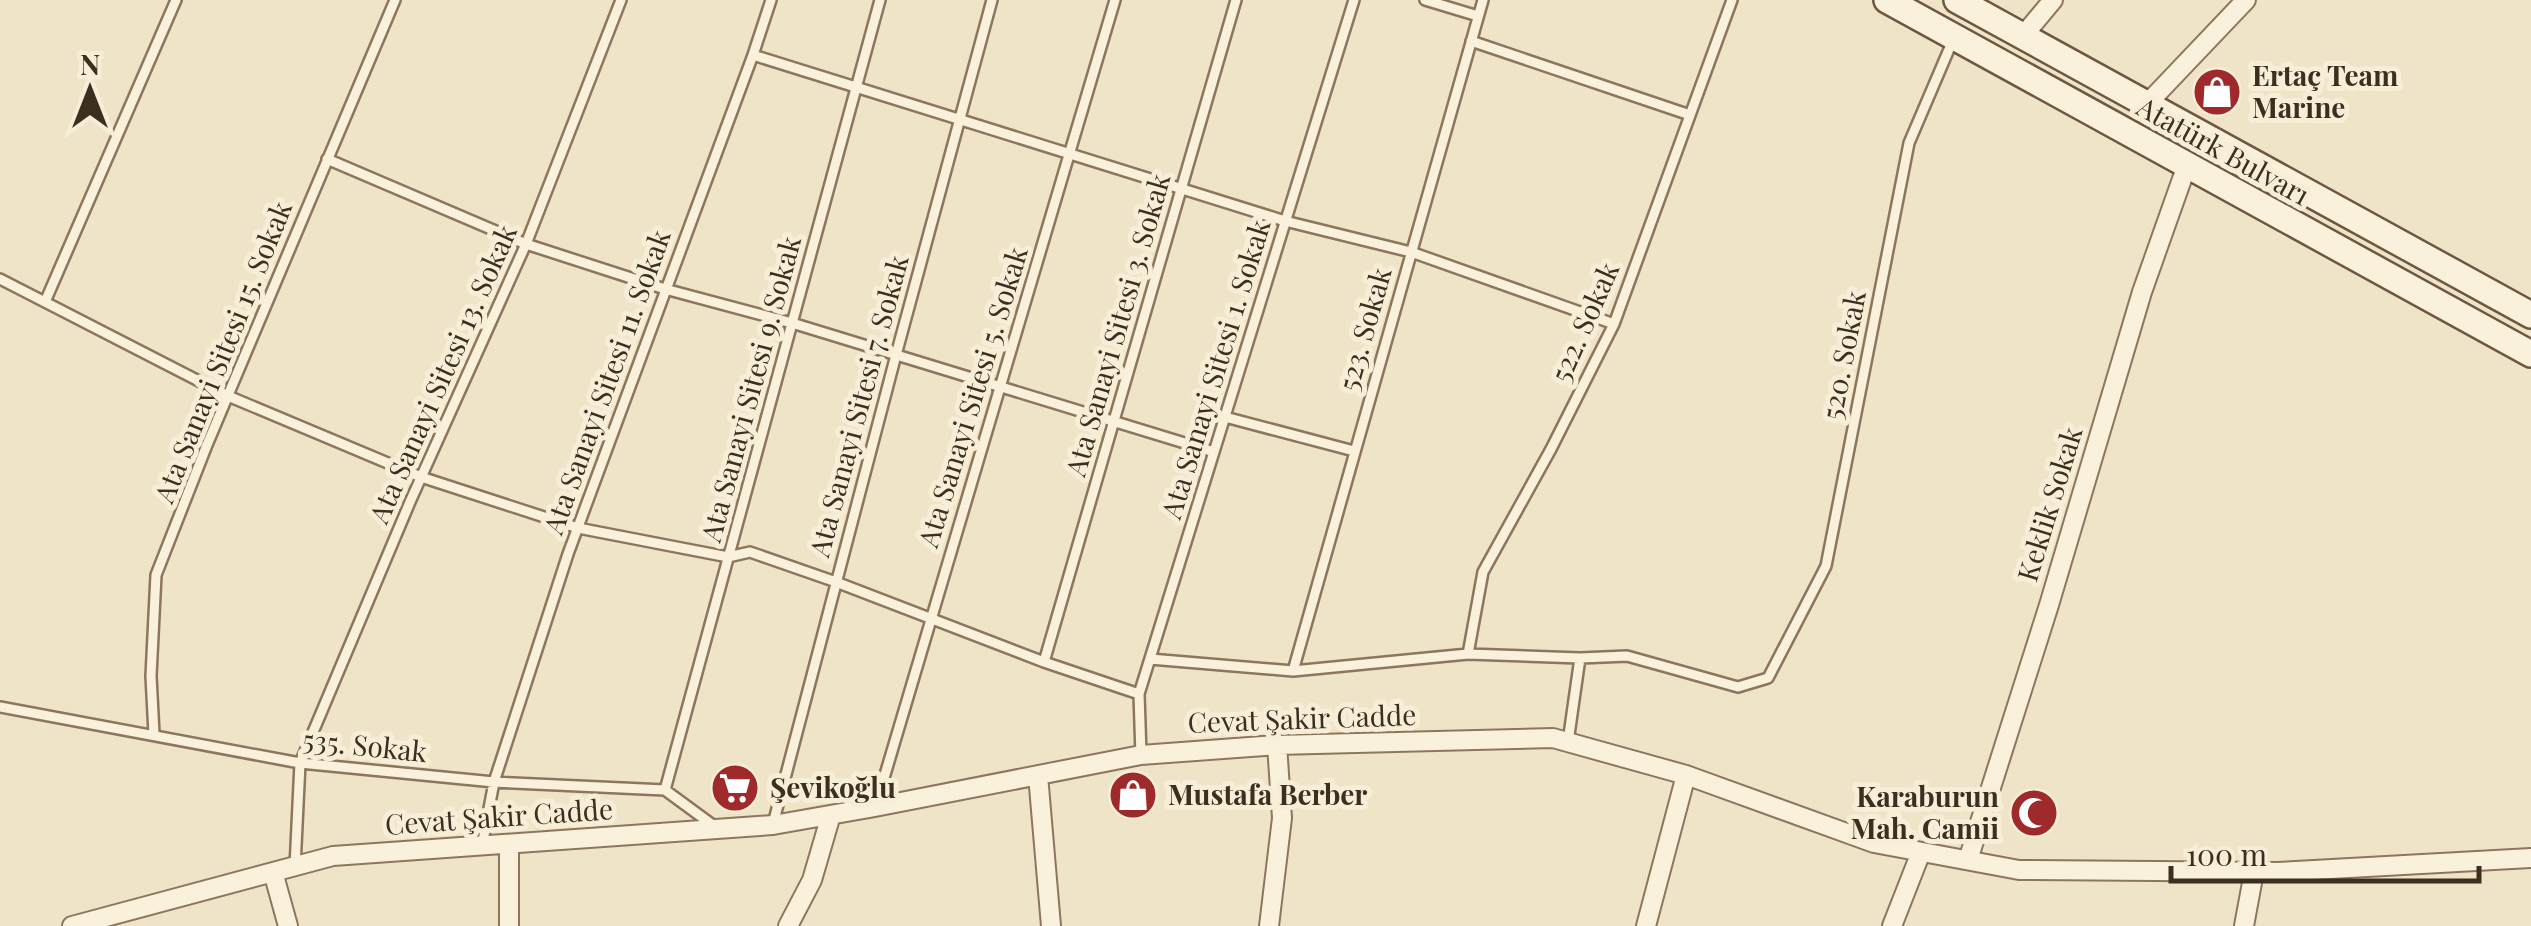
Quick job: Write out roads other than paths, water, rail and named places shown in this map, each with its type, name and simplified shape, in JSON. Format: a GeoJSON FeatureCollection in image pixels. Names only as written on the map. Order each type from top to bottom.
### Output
{"type":"FeatureCollection","features":[{"type":"Feature","properties":{"kind":"main road","name":"Atatürk Bulvarı"},"geometry":{"type":"LineString","coordinates":[[1887,0],[2531,354]]}},
{"type":"Feature","properties":{"kind":"main road","name":"Atatürk Bulvarı"},"geometry":{"type":"LineString","coordinates":[[1957,0],[2531,315]]}},
{"type":"Feature","properties":{"kind":"street"},"geometry":{"type":"LineString","coordinates":[[2023,36],[2053,0]]}},
{"type":"Feature","properties":{"kind":"street"},"geometry":{"type":"LineString","coordinates":[[2147,104],[2246,0]]}},
{"type":"Feature","properties":{"kind":"street","name":"Keklik Sokak"},"geometry":{"type":"LineString","coordinates":[[1968,860],[2142,292],[2187,165]]}},
{"type":"Feature","properties":{"kind":"street","name":"Cevat Şakir Cadde"},"geometry":{"type":"LineString","coordinates":[[72,926],[103,922],[333,856],[773,825],[1141,755],[1277,745],[1554,738],[1686,775],[1874,843],[2019,870],[2254,872],[2531,858]]}},
{"type":"Feature","properties":{"kind":"street"},"geometry":{"type":"LineString","coordinates":[[1269,926],[1282,818],[1277,745]]}},
{"type":"Feature","properties":{"kind":"street"},"geometry":{"type":"LineString","coordinates":[[1038,775],[1051,926]]}},
{"type":"Feature","properties":{"kind":"street"},"geometry":{"type":"LineString","coordinates":[[1646,926],[1686,775]]}},
{"type":"Feature","properties":{"kind":"street"},"geometry":{"type":"LineString","coordinates":[[788,926],[812,880],[831,815]]}},
{"type":"Feature","properties":{"kind":"street"},"geometry":{"type":"LineString","coordinates":[[509,844],[509,926]]}},
{"type":"Feature","properties":{"kind":"street"},"geometry":{"type":"LineString","coordinates":[[1892,926],[1920,852]]}},
{"type":"Feature","properties":{"kind":"street"},"geometry":{"type":"LineString","coordinates":[[273,872],[288,926]]}},
{"type":"Feature","properties":{"kind":"street"},"geometry":{"type":"LineString","coordinates":[[2244,926],[2254,872]]}},
{"type":"Feature","properties":{"kind":"lane"},"geometry":{"type":"LineString","coordinates":[[44,302],[176,0]]}},
{"type":"Feature","properties":{"kind":"lane","name":"Ata Sanayi Sitesi 15. Sokak"},"geometry":{"type":"LineString","coordinates":[[154,734],[151,676],[156,575],[395,0]]}},
{"type":"Feature","properties":{"kind":"lane","name":"Ata Sanayi Sitesi 13. Sokak"},"geometry":{"type":"LineString","coordinates":[[300,763],[421,477],[526,244],[621,0]]}},
{"type":"Feature","properties":{"kind":"lane","name":"Ata Sanayi Sitesi 11. Sokak"},"geometry":{"type":"LineString","coordinates":[[482,846],[494,782],[578,528],[771,0]]}},
{"type":"Feature","properties":{"kind":"lane","name":"Ata Sanayi Sitesi 9. Sokak"},"geometry":{"type":"LineString","coordinates":[[664,790],[880,0]]}},
{"type":"Feature","properties":{"kind":"lane","name":"Ata Sanayi Sitesi 7. Sokak"},"geometry":{"type":"LineString","coordinates":[[773,825],[992,0]]}},
{"type":"Feature","properties":{"kind":"lane","name":"Ata Sanayi Sitesi 5. Sokak"},"geometry":{"type":"LineString","coordinates":[[875,808],[1115,0]]}},
{"type":"Feature","properties":{"kind":"lane","name":"Ata Sanayi Sitesi 3. Sokak"},"geometry":{"type":"LineString","coordinates":[[1044,662],[1236,0]]}},
{"type":"Feature","properties":{"kind":"lane","name":"Ata Sanayi Sitesi 1. Sokak"},"geometry":{"type":"LineString","coordinates":[[1141,755],[1139,694],[1354,0]]}},
{"type":"Feature","properties":{"kind":"lane"},"geometry":{"type":"LineString","coordinates":[[1425,0],[1478,16]]}},
{"type":"Feature","properties":{"kind":"lane","name":"523. Sokak"},"geometry":{"type":"LineString","coordinates":[[1293,671],[1483,0]]}},
{"type":"Feature","properties":{"kind":"lane","name":"522. Sokak"},"geometry":{"type":"LineString","coordinates":[[1468,654],[1483,572],[1614,324],[1732,0]]}},
{"type":"Feature","properties":{"kind":"lane","name":"520. Sokak"},"geometry":{"type":"LineString","coordinates":[[1580,658],[1627,656],[1738,688],[1768,678],[1826,566],[1909,143],[1954,37]]}},
{"type":"Feature","properties":{"kind":"lane"},"geometry":{"type":"LineString","coordinates":[[1471,42],[1690,115]]}},
{"type":"Feature","properties":{"kind":"lane"},"geometry":{"type":"LineString","coordinates":[[753,56],[1181,190],[1411,252],[1614,324]]}},
{"type":"Feature","properties":{"kind":"lane"},"geometry":{"type":"LineString","coordinates":[[327,159],[526,244],[1214,452]]}},
{"type":"Feature","properties":{"kind":"lane"},"geometry":{"type":"LineString","coordinates":[[0,278],[228,396],[421,477],[578,528],[728,557],[750,552],[1139,694]]}},
{"type":"Feature","properties":{"kind":"lane"},"geometry":{"type":"LineString","coordinates":[[1225,416],[1354,451]]}},
{"type":"Feature","properties":{"kind":"lane"},"geometry":{"type":"LineString","coordinates":[[1150,659],[1293,671],[1468,654],[1580,658],[1568,742]]}},
{"type":"Feature","properties":{"kind":"lane","name":"535. Sokak"},"geometry":{"type":"LineString","coordinates":[[0,707],[300,763],[494,782],[664,790]]}},
{"type":"Feature","properties":{"kind":"lane"},"geometry":{"type":"LineString","coordinates":[[295,866],[300,763]]}},
{"type":"Feature","properties":{"kind":"lane"},"geometry":{"type":"LineString","coordinates":[[664,790],[718,829]]}},
{"type":"Feature","properties":{"kind":"place","name":"Ertaç Team Marine"},"geometry":{"type":"Point","coordinates":[2217,92]}},
{"type":"Feature","properties":{"kind":"place","name":"Şevikoğlu"},"geometry":{"type":"Point","coordinates":[735,788]}},
{"type":"Feature","properties":{"kind":"place","name":"Mustafa Berber"},"geometry":{"type":"Point","coordinates":[1133,795]}},
{"type":"Feature","properties":{"kind":"place","name":"Karaburun Mah. Camii"},"geometry":{"type":"Point","coordinates":[2034,813]}}]}
